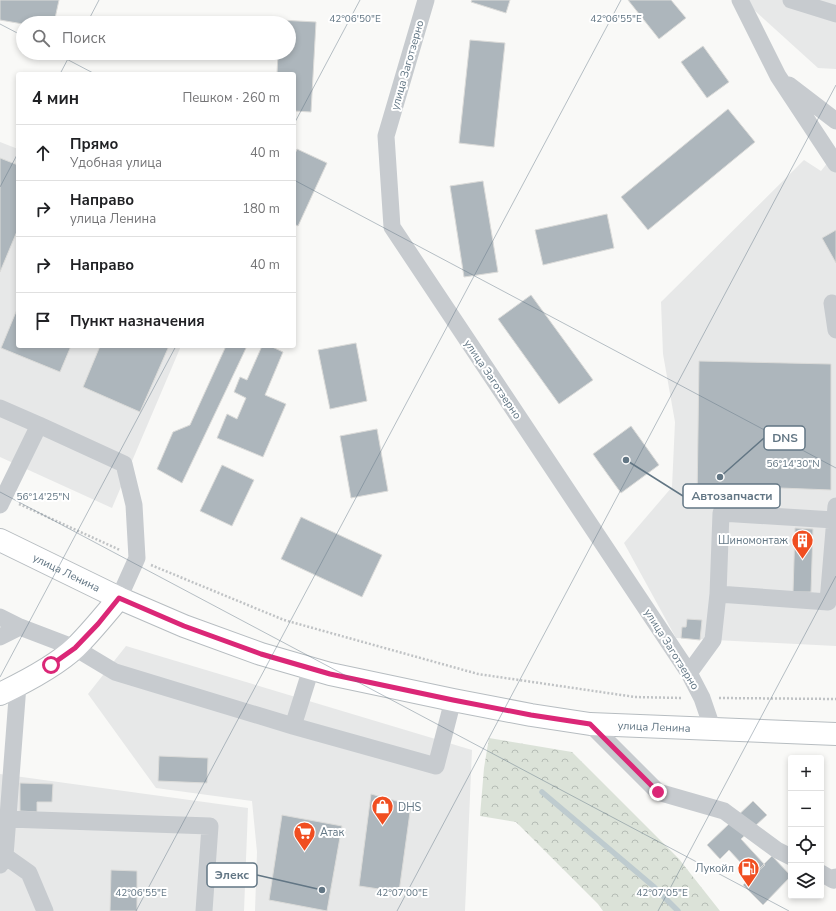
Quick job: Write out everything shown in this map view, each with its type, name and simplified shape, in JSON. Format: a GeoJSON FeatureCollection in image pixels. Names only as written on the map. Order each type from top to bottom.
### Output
{"type":"FeatureCollection","features":[{"type":"Feature","properties":{"kind":"main road","name":"улица Ленина"},"geometry":{"type":"LineString","coordinates":[[0,540],[119,598],[184,626],[261,654],[311,669],[377,685],[531,715],[590,724],[836,734]]}},
{"type":"Feature","properties":{"kind":"main road"},"geometry":{"type":"LineString","coordinates":[[9,690],[51,665],[75,648],[98,624],[119,598]]}},
{"type":"Feature","properties":{"kind":"street","name":"улица Заготзерно"},"geometry":{"type":"LineString","coordinates":[[426,0],[386,136],[392,227],[689,673],[702,698],[713,730]]}},
{"type":"Feature","properties":{"kind":"street"},"geometry":{"type":"LineString","coordinates":[[740,0],[778,76],[836,164]]}},
{"type":"Feature","properties":{"kind":"street"},"geometry":{"type":"LineString","coordinates":[[791,0],[836,14]]}},
{"type":"Feature","properties":{"kind":"street"},"geometry":{"type":"LineString","coordinates":[[778,76],[836,122]]}},
{"type":"Feature","properties":{"kind":"street"},"geometry":{"type":"LineString","coordinates":[[832,303],[836,330]]}},
{"type":"Feature","properties":{"kind":"street"},"geometry":{"type":"LineString","coordinates":[[0,408],[124,464],[134,505],[137,558],[119,598]]}},
{"type":"Feature","properties":{"kind":"street"},"geometry":{"type":"LineString","coordinates":[[2,502],[38,426]]}},
{"type":"Feature","properties":{"kind":"street"},"geometry":{"type":"LineString","coordinates":[[689,673],[713,640],[718,594],[721,513],[835,513],[828,602],[718,594]]}},
{"type":"Feature","properties":{"kind":"street"},"geometry":{"type":"LineString","coordinates":[[0,617],[20,627],[75,648],[115,672],[293,726],[436,766],[453,700]]}},
{"type":"Feature","properties":{"kind":"street"},"geometry":{"type":"LineString","coordinates":[[0,637],[20,627]]}},
{"type":"Feature","properties":{"kind":"street"},"geometry":{"type":"LineString","coordinates":[[293,726],[311,669]]}},
{"type":"Feature","properties":{"kind":"street"},"geometry":{"type":"LineString","coordinates":[[9,690],[8,820],[2,860],[29,873],[45,911]]}},
{"type":"Feature","properties":{"kind":"street"},"geometry":{"type":"LineString","coordinates":[[590,724],[658,792],[724,811],[777,850],[788,856]]}},
{"type":"Feature","properties":{"kind":"street"},"geometry":{"type":"LineString","coordinates":[[8,820],[210,826],[204,911]]}},
{"type":"Feature","properties":{"kind":"street"},"geometry":{"type":"LineString","coordinates":[[824,875],[833,880],[836,877]]}},
{"type":"Feature","properties":{"kind":"path"},"geometry":{"type":"LineString","coordinates":[[2,502],[284,620],[478,674],[635,697],[836,699]]}},
{"type":"Feature","properties":{"kind":"shaded area"},"geometry":{"type":"Polygon","coordinates":[[[743,0],[836,0],[836,69],[818,68],[743,0]]]}},
{"type":"Feature","properties":{"kind":"shaded area"},"geometry":{"type":"Polygon","coordinates":[[[0,142],[16,148],[16,348],[180,348],[112,508],[0,457],[0,142]]]}},
{"type":"Feature","properties":{"kind":"shaded area"},"geometry":{"type":"Polygon","coordinates":[[[836,152],[836,646],[676,638],[624,543],[672,487],[675,422],[663,354],[661,302],[804,160],[821,171],[836,152]]]}},
{"type":"Feature","properties":{"kind":"shaded area","name":"Атак"},"geometry":{"type":"Polygon","coordinates":[[[126,646],[472,750],[465,911],[255,911],[257,852],[252,801],[156,788],[88,694],[126,646]]]}},
{"type":"Feature","properties":{"kind":"shaded area"},"geometry":{"type":"Polygon","coordinates":[[[0,774],[248,808],[244,911],[0,911],[0,774]]]}},
{"type":"Feature","properties":{"kind":"green space"},"geometry":{"type":"Polygon","coordinates":[[[489,738],[572,752],[679,859],[720,911],[603,911],[598,904],[516,822],[480,816],[484,768],[489,738]]]}},
{"type":"Feature","properties":{"kind":"building"},"geometry":{"type":"Polygon","coordinates":[[[0,0],[59,0],[56,16],[16,16],[16,23],[0,20],[0,0]]]}},
{"type":"Feature","properties":{"kind":"building"},"geometry":{"type":"Polygon","coordinates":[[[472,0],[510,0],[506,13],[471,2],[472,0]]]}},
{"type":"Feature","properties":{"kind":"building"},"geometry":{"type":"Polygon","coordinates":[[[628,0],[671,0],[686,18],[659,39],[628,0]]]}},
{"type":"Feature","properties":{"kind":"building"},"geometry":{"type":"Polygon","coordinates":[[[296,21],[316,22],[311,112],[296,111],[296,72],[277,72],[278,60],[296,60],[296,21]]]}},
{"type":"Feature","properties":{"kind":"building"},"geometry":{"type":"Polygon","coordinates":[[[470,40],[505,43],[494,147],[459,143],[470,40]]]}},
{"type":"Feature","properties":{"kind":"building"},"geometry":{"type":"Polygon","coordinates":[[[703,46],[729,82],[707,98],[681,62],[703,46]]]}},
{"type":"Feature","properties":{"kind":"building"},"geometry":{"type":"Polygon","coordinates":[[[728,109],[755,142],[648,230],[621,197],[728,109]]]}},
{"type":"Feature","properties":{"kind":"building"},"geometry":{"type":"Polygon","coordinates":[[[297,149],[327,163],[298,226],[296,225],[297,149]]]}},
{"type":"Feature","properties":{"kind":"building"},"geometry":{"type":"Polygon","coordinates":[[[0,158],[16,164],[16,234],[0,272],[0,158]]]}},
{"type":"Feature","properties":{"kind":"building"},"geometry":{"type":"Polygon","coordinates":[[[483,181],[498,272],[464,277],[450,186],[483,181]]]}},
{"type":"Feature","properties":{"kind":"building"},"geometry":{"type":"Polygon","coordinates":[[[607,214],[614,248],[543,265],[535,230],[607,214]]]}},
{"type":"Feature","properties":{"kind":"building"},"geometry":{"type":"Polygon","coordinates":[[[836,230],[836,263],[822,238],[836,230]]]}},
{"type":"Feature","properties":{"kind":"building"},"geometry":{"type":"Polygon","coordinates":[[[531,295],[593,380],[559,404],[498,319],[531,295]]]}},
{"type":"Feature","properties":{"kind":"building"},"geometry":{"type":"Polygon","coordinates":[[[16,312],[16,348],[70,348],[60,372],[1,348],[16,312]]]}},
{"type":"Feature","properties":{"kind":"building"},"geometry":{"type":"Polygon","coordinates":[[[356,343],[367,401],[330,409],[318,350],[356,343]]]}},
{"type":"Feature","properties":{"kind":"building"},"geometry":{"type":"Polygon","coordinates":[[[99,348],[168,348],[140,412],[83,387],[99,348]]]}},
{"type":"Feature","properties":{"kind":"building"},"geometry":{"type":"Polygon","coordinates":[[[225,348],[246,348],[182,483],[157,469],[173,432],[190,425],[225,348]]]}},
{"type":"Feature","properties":{"kind":"building"},"geometry":{"type":"Polygon","coordinates":[[[261,348],[274,348],[283,352],[265,395],[286,404],[263,457],[217,438],[227,414],[237,419],[246,398],[234,392],[240,377],[247,380],[261,348]]]}},
{"type":"Feature","properties":{"kind":"building"},"geometry":{"type":"Polygon","coordinates":[[[699,361],[831,364],[831,490],[729,486],[728,499],[697,503],[699,361]]]}},
{"type":"Feature","properties":{"kind":"building"},"geometry":{"type":"Polygon","coordinates":[[[631,426],[659,465],[621,493],[593,454],[631,426]]]}},
{"type":"Feature","properties":{"kind":"building"},"geometry":{"type":"Polygon","coordinates":[[[377,429],[388,491],[351,498],[340,436],[377,429]]]}},
{"type":"Feature","properties":{"kind":"building"},"geometry":{"type":"Polygon","coordinates":[[[222,465],[254,480],[232,526],[200,511],[222,465]]]}},
{"type":"Feature","properties":{"kind":"building"},"geometry":{"type":"Polygon","coordinates":[[[301,517],[382,555],[362,597],[281,559],[301,517]]]}},
{"type":"Feature","properties":{"kind":"building","name":"Шиномонтаж"},"geometry":{"type":"Polygon","coordinates":[[[795,528],[813,529],[811,592],[793,592],[795,528]]]}},
{"type":"Feature","properties":{"kind":"building"},"geometry":{"type":"Polygon","coordinates":[[[687,619],[702,620],[700,640],[681,638],[682,627],[686,627],[687,619]]]}},
{"type":"Feature","properties":{"kind":"building"},"geometry":{"type":"Polygon","coordinates":[[[159,756],[208,758],[207,783],[158,781],[159,756]]]}},
{"type":"Feature","properties":{"kind":"building"},"geometry":{"type":"Polygon","coordinates":[[[20,783],[53,784],[52,802],[37,802],[37,812],[20,811],[20,783]]]}},
{"type":"Feature","properties":{"kind":"building"},"geometry":{"type":"Polygon","coordinates":[[[371,794],[411,805],[399,892],[359,886],[371,794]]]}},
{"type":"Feature","properties":{"kind":"building"},"geometry":{"type":"Polygon","coordinates":[[[753,801],[767,815],[741,839],[765,865],[753,876],[729,850],[720,859],[707,845],[753,801]]]}},
{"type":"Feature","properties":{"kind":"building"},"geometry":{"type":"Polygon","coordinates":[[[282,815],[342,826],[327,911],[269,900],[282,815]]]}},
{"type":"Feature","properties":{"kind":"building"},"geometry":{"type":"Polygon","coordinates":[[[772,856],[788,873],[788,879],[763,905],[743,885],[772,856]]]}},
{"type":"Feature","properties":{"kind":"building"},"geometry":{"type":"Polygon","coordinates":[[[111,870],[137,871],[137,911],[110,911],[111,870]]]}},
{"type":"Feature","properties":{"kind":"waterway"},"geometry":{"type":"LineString","coordinates":[[542,792],[653,886],[678,911]]}},
{"type":"Feature","properties":{"kind":"place","name":"Автозапчасти"},"geometry":{"type":"Point","coordinates":[626,460]}},
{"type":"Feature","properties":{"kind":"place","name":"DNS"},"geometry":{"type":"Point","coordinates":[720,477]}},
{"type":"Feature","properties":{"kind":"place","name":"Шиномонтаж"},"geometry":{"type":"Point","coordinates":[803,560]}},
{"type":"Feature","properties":{"kind":"place","name":"DHS"},"geometry":{"type":"Point","coordinates":[383,826]}},
{"type":"Feature","properties":{"kind":"place","name":"Атак"},"geometry":{"type":"Point","coordinates":[305,852]}},
{"type":"Feature","properties":{"kind":"place","name":"Лукойл"},"geometry":{"type":"Point","coordinates":[749,888]}},
{"type":"Feature","properties":{"kind":"place","name":"Элекс"},"geometry":{"type":"Point","coordinates":[322,890]}},
{"type":"Feature","properties":{"kind":"route"},"geometry":{"type":"LineString","coordinates":[[51,665],[75,648],[98,624],[119,598],[184,626],[261,654],[311,669],[377,685],[453,700],[531,715],[590,724],[658,792]]}}]}
